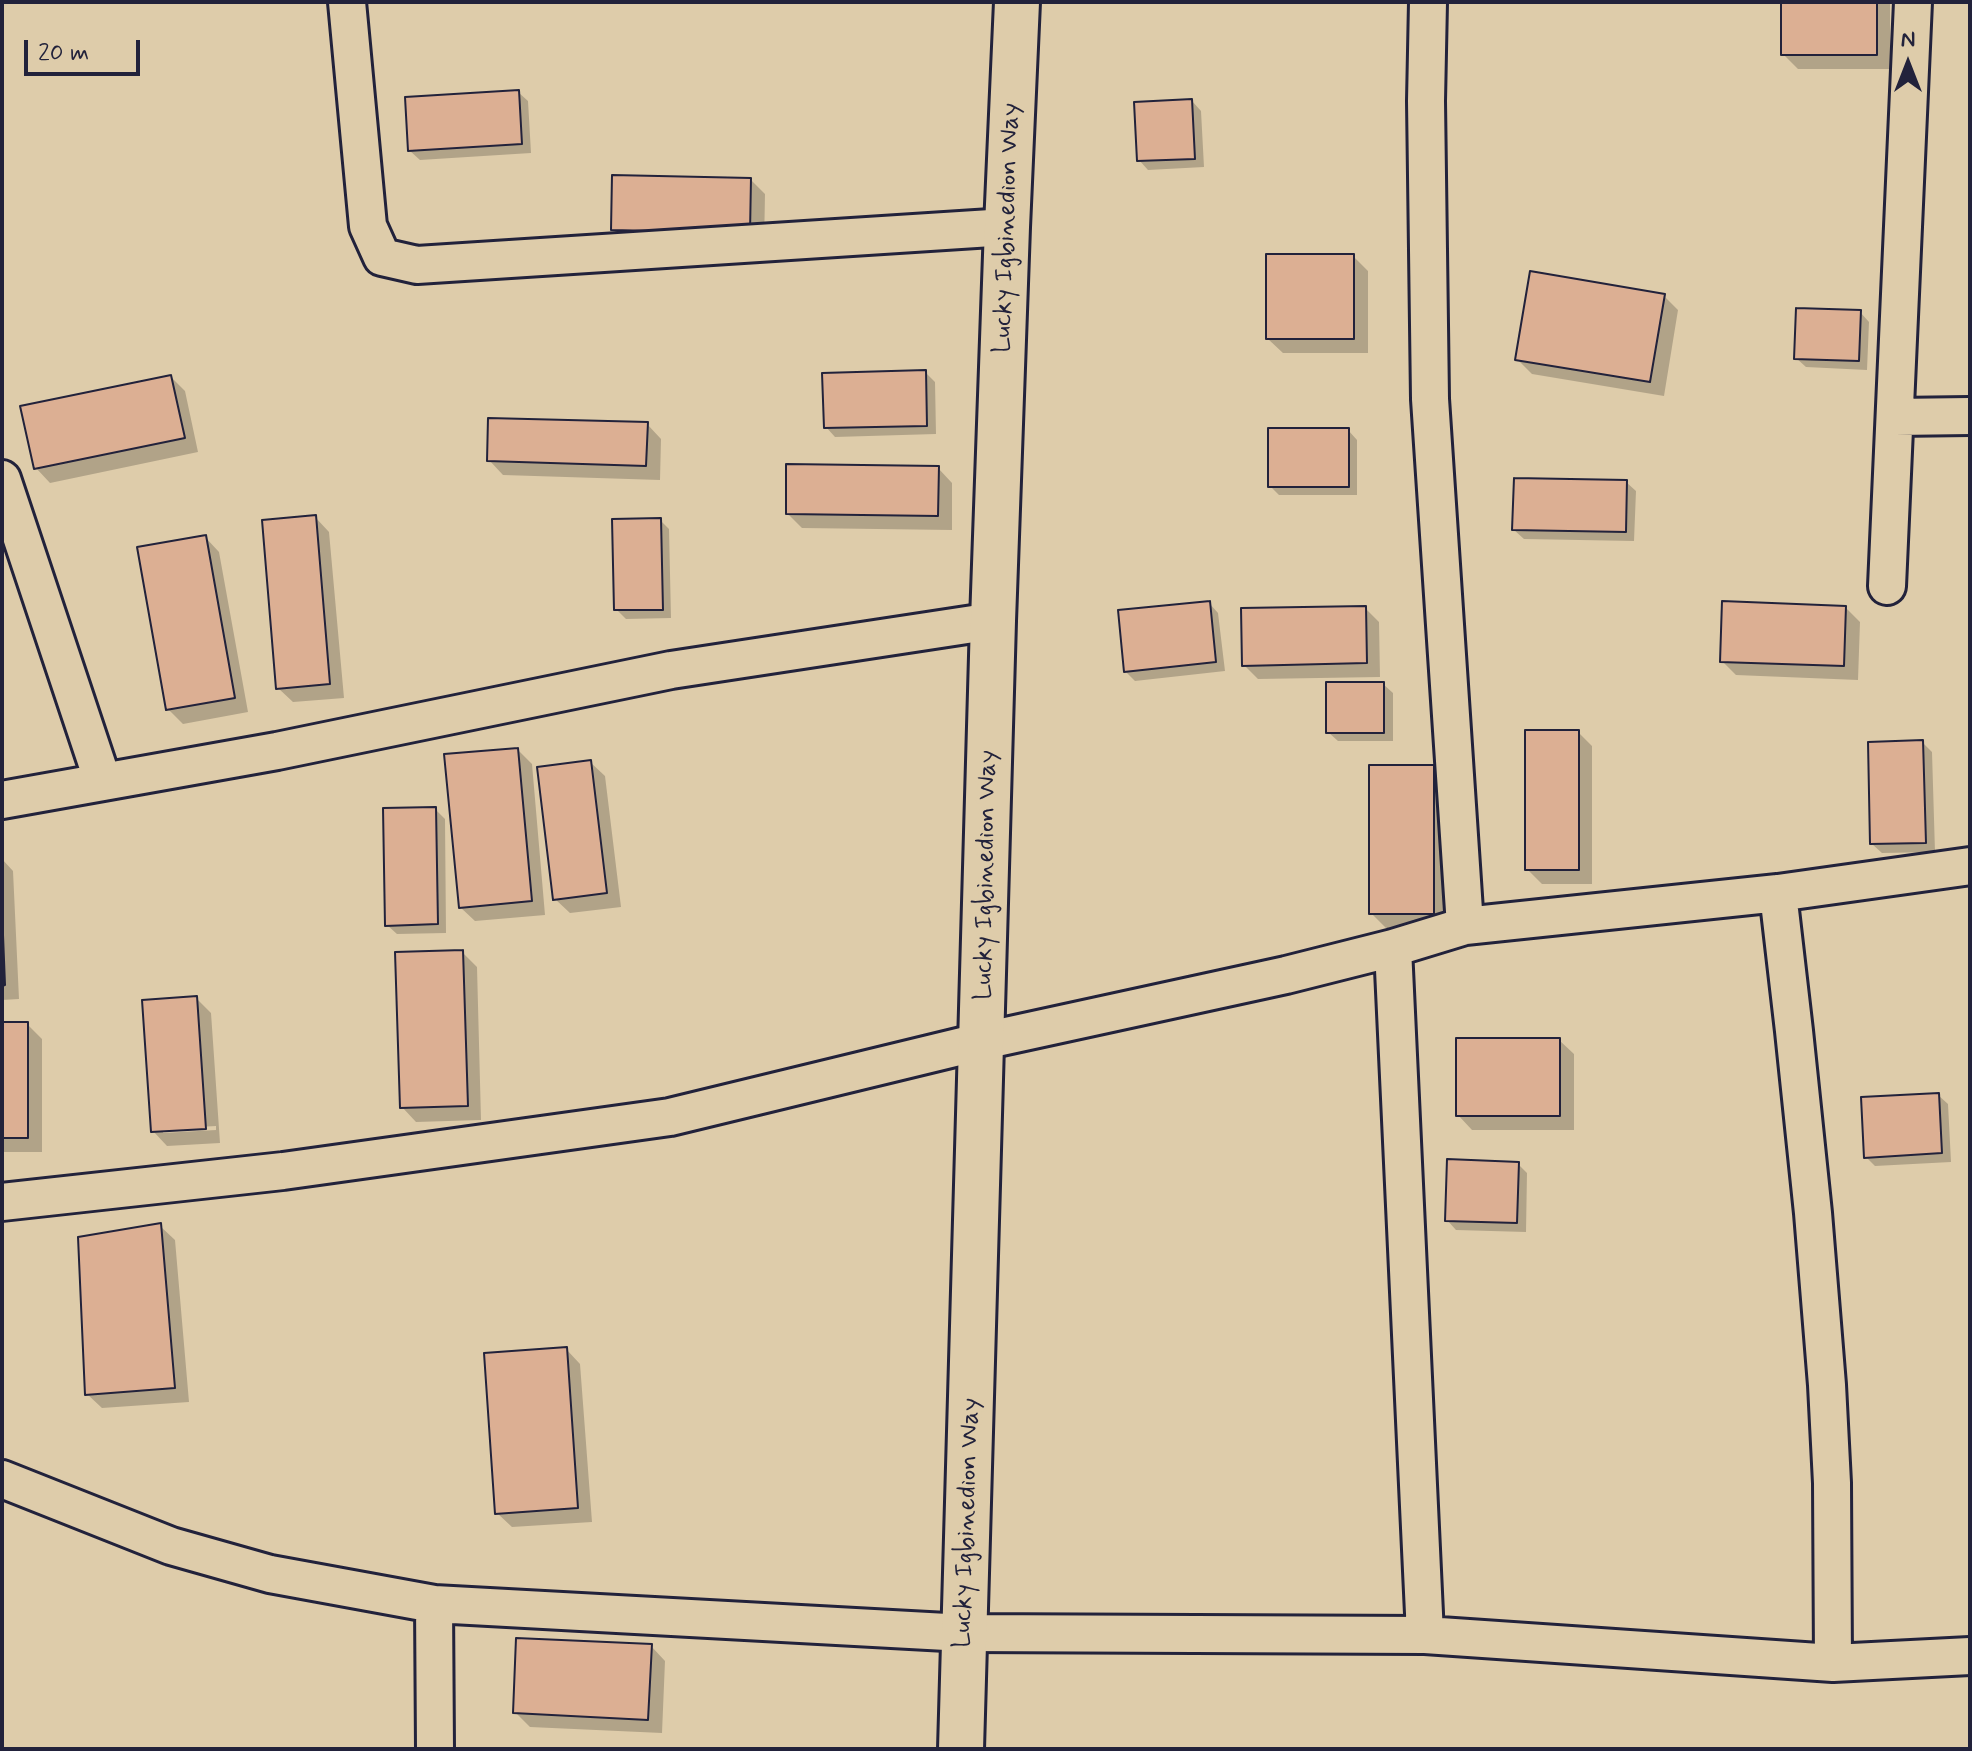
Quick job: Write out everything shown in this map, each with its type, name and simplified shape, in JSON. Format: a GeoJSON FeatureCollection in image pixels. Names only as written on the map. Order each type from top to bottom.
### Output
{"type":"FeatureCollection","features":[{"type":"Feature","properties":{"kind":"street"},"geometry":{"type":"LineString","coordinates":[[347,2],[368,226],[382,257],[417,265],[1007,227]]}},
{"type":"Feature","properties":{"kind":"street","name":"Lucky Igbinedion Way"},"geometry":{"type":"LineString","coordinates":[[961,1749],[993,621],[1017,2]]}},
{"type":"Feature","properties":{"kind":"street"},"geometry":{"type":"LineString","coordinates":[[1428,2],[1426,101],[1430,399],[1465,926]]}},
{"type":"Feature","properties":{"kind":"street"},"geometry":{"type":"LineString","coordinates":[[1887,586],[1913,2]]}},
{"type":"Feature","properties":{"kind":"street"},"geometry":{"type":"LineString","coordinates":[[1895,417],[1970,416]]}},
{"type":"Feature","properties":{"kind":"street"},"geometry":{"type":"LineString","coordinates":[[2,479],[103,782]]}},
{"type":"Feature","properties":{"kind":"street"},"geometry":{"type":"LineString","coordinates":[[2,800],[277,751],[671,670],[993,621]]}},
{"type":"Feature","properties":{"kind":"street"},"geometry":{"type":"LineString","coordinates":[[2,1202],[283,1171],[670,1117],[983,1041],[1272,978],[1393,948],[1465,926],[1778,893],[1970,866]]}},
{"type":"Feature","properties":{"kind":"street"},"geometry":{"type":"LineString","coordinates":[[1778,893],[1813,1213],[1827,1385],[1832,1483],[1833,1663]]}},
{"type":"Feature","properties":{"kind":"street"},"geometry":{"type":"LineString","coordinates":[[1393,948],[1425,1635]]}},
{"type":"Feature","properties":{"kind":"street"},"geometry":{"type":"LineString","coordinates":[[2,1479],[200,1554],[270,1574],[434,1604],[965,1633],[1425,1635],[1833,1663],[1970,1656]]}},
{"type":"Feature","properties":{"kind":"street"},"geometry":{"type":"LineString","coordinates":[[434,1604],[435,1749]]}},
{"type":"Feature","properties":{"kind":"building"},"geometry":{"type":"Polygon","coordinates":[[[1781,2],[1877,2],[1877,55],[1781,55],[1781,2]]]}},
{"type":"Feature","properties":{"kind":"building"},"geometry":{"type":"Polygon","coordinates":[[[519,90],[522,144],[408,151],[405,97],[519,90]]]}},
{"type":"Feature","properties":{"kind":"building"},"geometry":{"type":"Polygon","coordinates":[[[1192,99],[1195,159],[1137,161],[1134,102],[1192,99]]]}},
{"type":"Feature","properties":{"kind":"building"},"geometry":{"type":"Polygon","coordinates":[[[612,175],[751,178],[750,233],[611,230],[612,175]]]}},
{"type":"Feature","properties":{"kind":"building"},"geometry":{"type":"Polygon","coordinates":[[[1266,254],[1354,254],[1354,339],[1266,339],[1266,254]]]}},
{"type":"Feature","properties":{"kind":"building"},"geometry":{"type":"Polygon","coordinates":[[[1530,271],[1665,294],[1650,382],[1515,360],[1530,271]]]}},
{"type":"Feature","properties":{"kind":"building"},"geometry":{"type":"Polygon","coordinates":[[[1796,308],[1861,310],[1859,361],[1794,359],[1796,308]]]}},
{"type":"Feature","properties":{"kind":"building"},"geometry":{"type":"Polygon","coordinates":[[[926,370],[927,426],[824,428],[822,373],[926,370]]]}},
{"type":"Feature","properties":{"kind":"building"},"geometry":{"type":"Polygon","coordinates":[[[171,375],[185,438],[34,469],[20,406],[171,375]]]}},
{"type":"Feature","properties":{"kind":"building"},"geometry":{"type":"Polygon","coordinates":[[[488,418],[648,422],[646,466],[487,461],[488,418]]]}},
{"type":"Feature","properties":{"kind":"building"},"geometry":{"type":"Polygon","coordinates":[[[1268,428],[1349,428],[1349,487],[1268,487],[1268,428]]]}},
{"type":"Feature","properties":{"kind":"building"},"geometry":{"type":"Polygon","coordinates":[[[786,464],[939,466],[938,516],[786,514],[786,464]]]}},
{"type":"Feature","properties":{"kind":"building"},"geometry":{"type":"Polygon","coordinates":[[[1514,478],[1627,480],[1626,532],[1512,530],[1514,478]]]}},
{"type":"Feature","properties":{"kind":"building"},"geometry":{"type":"Polygon","coordinates":[[[316,515],[330,684],[276,689],[262,520],[316,515]]]}},
{"type":"Feature","properties":{"kind":"building"},"geometry":{"type":"Polygon","coordinates":[[[661,518],[663,610],[614,610],[612,519],[661,518]]]}},
{"type":"Feature","properties":{"kind":"building"},"geometry":{"type":"Polygon","coordinates":[[[206,535],[235,698],[166,710],[137,547],[206,535]]]}},
{"type":"Feature","properties":{"kind":"building"},"geometry":{"type":"Polygon","coordinates":[[[1210,601],[1216,662],[1124,672],[1118,610],[1210,601]]]}},
{"type":"Feature","properties":{"kind":"building"},"geometry":{"type":"Polygon","coordinates":[[[1722,601],[1846,606],[1844,666],[1720,662],[1722,601]]]}},
{"type":"Feature","properties":{"kind":"building"},"geometry":{"type":"Polygon","coordinates":[[[1366,606],[1367,663],[1242,666],[1241,608],[1366,606]]]}},
{"type":"Feature","properties":{"kind":"building"},"geometry":{"type":"Polygon","coordinates":[[[1326,682],[1384,682],[1384,733],[1326,733],[1326,682]]]}},
{"type":"Feature","properties":{"kind":"building"},"geometry":{"type":"Polygon","coordinates":[[[1525,730],[1579,730],[1579,870],[1525,870],[1525,730]]]}},
{"type":"Feature","properties":{"kind":"building"},"geometry":{"type":"Polygon","coordinates":[[[1923,740],[1926,843],[1870,844],[1868,742],[1923,740]]]}},
{"type":"Feature","properties":{"kind":"building"},"geometry":{"type":"Polygon","coordinates":[[[518,748],[532,901],[459,908],[444,754],[518,748]]]}},
{"type":"Feature","properties":{"kind":"building"},"geometry":{"type":"Polygon","coordinates":[[[591,760],[607,893],[553,900],[537,767],[591,760]]]}},
{"type":"Feature","properties":{"kind":"building"},"geometry":{"type":"Polygon","coordinates":[[[1369,765],[1434,765],[1434,914],[1369,914],[1369,765]]]}},
{"type":"Feature","properties":{"kind":"building"},"geometry":{"type":"Polygon","coordinates":[[[436,807],[438,924],[385,926],[383,808],[436,807]]]}},
{"type":"Feature","properties":{"kind":"building"},"geometry":{"type":"Polygon","coordinates":[[[2,910],[5,985],[2,986],[2,910]]]}},
{"type":"Feature","properties":{"kind":"building"},"geometry":{"type":"Polygon","coordinates":[[[463,950],[468,1106],[400,1108],[395,952],[463,950]]]}},
{"type":"Feature","properties":{"kind":"building"},"geometry":{"type":"Polygon","coordinates":[[[197,996],[206,1129],[151,1132],[142,1000],[197,996]]]}},
{"type":"Feature","properties":{"kind":"building"},"geometry":{"type":"Polygon","coordinates":[[[2,1022],[28,1022],[28,1138],[2,1138],[2,1022]]]}},
{"type":"Feature","properties":{"kind":"building"},"geometry":{"type":"Polygon","coordinates":[[[1456,1038],[1560,1038],[1560,1116],[1456,1116],[1456,1038]]]}},
{"type":"Feature","properties":{"kind":"building"},"geometry":{"type":"Polygon","coordinates":[[[1939,1093],[1942,1153],[1864,1158],[1861,1097],[1939,1093]]]}},
{"type":"Feature","properties":{"kind":"building"},"geometry":{"type":"Polygon","coordinates":[[[1447,1159],[1519,1162],[1517,1223],[1445,1221],[1447,1159]]]}},
{"type":"Feature","properties":{"kind":"building"},"geometry":{"type":"Polygon","coordinates":[[[161,1223],[175,1388],[85,1395],[78,1237],[161,1223]]]}},
{"type":"Feature","properties":{"kind":"building"},"geometry":{"type":"Polygon","coordinates":[[[567,1347],[578,1508],[495,1514],[484,1353],[567,1347]]]}},
{"type":"Feature","properties":{"kind":"building"},"geometry":{"type":"Polygon","coordinates":[[[516,1638],[652,1644],[648,1720],[513,1713],[516,1638]]]}}]}
